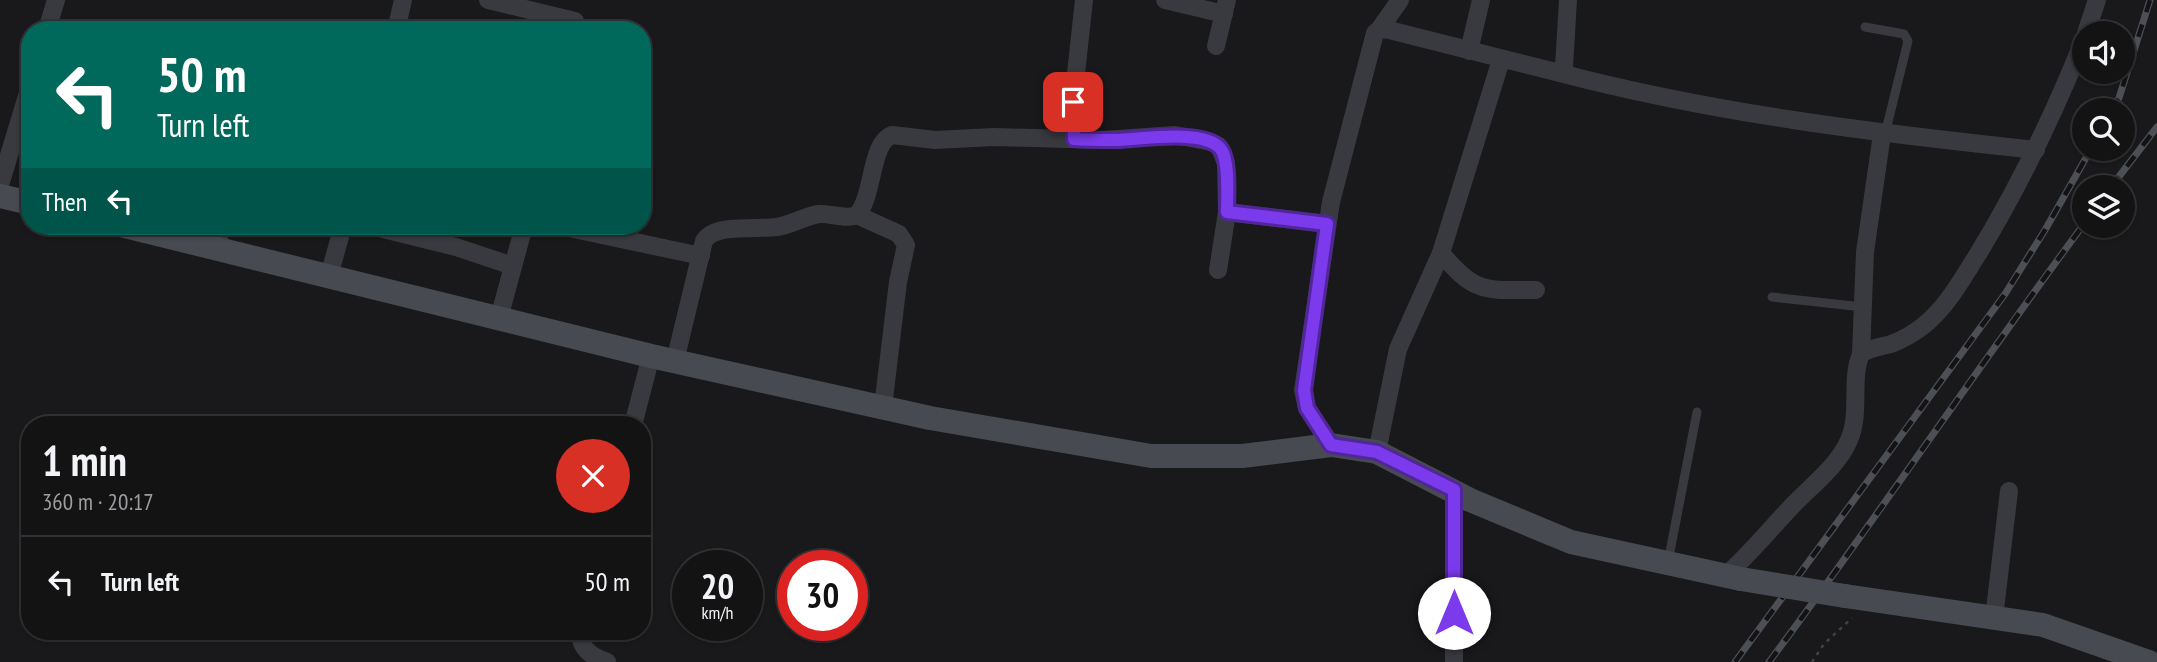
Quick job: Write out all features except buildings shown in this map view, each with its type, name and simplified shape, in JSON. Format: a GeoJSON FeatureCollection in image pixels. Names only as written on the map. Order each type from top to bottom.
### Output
{"type":"FeatureCollection","features":[{"type":"Feature","properties":{"kind":"street"},"geometry":{"type":"LineString","coordinates":[[50,21],[56,0]]}},
{"type":"Feature","properties":{"kind":"street"},"geometry":{"type":"LineString","coordinates":[[398,21],[403,0]]}},
{"type":"Feature","properties":{"kind":"street"},"geometry":{"type":"LineString","coordinates":[[488,0],[575,20]]}},
{"type":"Feature","properties":{"kind":"street"},"geometry":{"type":"LineString","coordinates":[[1074,139],[1073,102],[1084,0]]}},
{"type":"Feature","properties":{"kind":"street"},"geometry":{"type":"LineString","coordinates":[[1165,0],[1225,7],[1216,46]]}},
{"type":"Feature","properties":{"kind":"street"},"geometry":{"type":"LineString","coordinates":[[1331,445],[1311,416],[1304,396],[1327,224],[1375,33],[1400,0]]}},
{"type":"Feature","properties":{"kind":"street"},"geometry":{"type":"LineString","coordinates":[[1469,51],[1481,0]]}},
{"type":"Feature","properties":{"kind":"street"},"geometry":{"type":"LineString","coordinates":[[1560,73],[1564,66],[1568,0]]}},
{"type":"Feature","properties":{"kind":"street"},"geometry":{"type":"LineString","coordinates":[[2091,21],[2097,0]]}},
{"type":"Feature","properties":{"kind":"street"},"geometry":{"type":"LineString","coordinates":[[1379,30],[1679,101],[1884,134],[2036,150]]}},
{"type":"Feature","properties":{"kind":"street"},"geometry":{"type":"LineString","coordinates":[[1377,452],[1398,349],[1441,253],[1501,60]]}},
{"type":"Feature","properties":{"kind":"street"},"geometry":{"type":"LineString","coordinates":[[1861,354],[1908,336],[1938,313],[2009,203],[2072,69]]}},
{"type":"Feature","properties":{"kind":"street"},"geometry":{"type":"LineString","coordinates":[[0,185],[21,116]]}},
{"type":"Feature","properties":{"kind":"street"},"geometry":{"type":"LineString","coordinates":[[1733,578],[1849,442],[1856,409],[1858,363],[1861,354],[1865,251],[1884,134]]}},
{"type":"Feature","properties":{"kind":"street"},"geometry":{"type":"LineString","coordinates":[[857,215],[865,204],[880,144],[888,136],[935,140],[994,137],[1103,140],[1175,135],[1219,146],[1226,163],[1227,212],[1219,270]]}},
{"type":"Feature","properties":{"kind":"street"},"geometry":{"type":"LineString","coordinates":[[0,196],[21,201]]}},
{"type":"Feature","properties":{"kind":"street"},"geometry":{"type":"LineString","coordinates":[[1227,212],[1327,224]]}},
{"type":"Feature","properties":{"kind":"street"},"geometry":{"type":"LineString","coordinates":[[675,361],[708,236],[720,230],[777,227],[820,214],[848,217],[857,215],[899,234],[906,245],[898,282],[883,407]]}},
{"type":"Feature","properties":{"kind":"street"},"geometry":{"type":"LineString","coordinates":[[329,276],[340,235]]}},
{"type":"Feature","properties":{"kind":"street"},"geometry":{"type":"LineString","coordinates":[[407,235],[456,247],[513,266]]}},
{"type":"Feature","properties":{"kind":"street"},"geometry":{"type":"LineString","coordinates":[[499,318],[522,235]]}},
{"type":"Feature","properties":{"kind":"street"},"geometry":{"type":"LineString","coordinates":[[602,235],[701,256]]}},
{"type":"Feature","properties":{"kind":"street"},"geometry":{"type":"LineString","coordinates":[[219,237],[329,276],[651,356],[883,407],[1151,456],[1242,456],[1331,445],[1377,452],[1470,500],[1571,542],[1733,578],[2042,625],[2149,662]]}},
{"type":"Feature","properties":{"kind":"street"},"geometry":{"type":"LineString","coordinates":[[1441,253],[1463,279],[1473,284],[1496,290],[1536,290]]}},
{"type":"Feature","properties":{"kind":"street"},"geometry":{"type":"LineString","coordinates":[[635,416],[651,356]]}},
{"type":"Feature","properties":{"kind":"street"},"geometry":{"type":"LineString","coordinates":[[1454,490],[1454,662]]}},
{"type":"Feature","properties":{"kind":"street"},"geometry":{"type":"LineString","coordinates":[[1994,618],[2009,491]]}},
{"type":"Feature","properties":{"kind":"street"},"geometry":{"type":"LineString","coordinates":[[581,640],[587,652],[607,662]]}},
{"type":"Feature","properties":{"kind":"lane"},"geometry":{"type":"LineString","coordinates":[[1865,27],[1903,34],[1908,41],[1884,134]]}},
{"type":"Feature","properties":{"kind":"lane"},"geometry":{"type":"LineString","coordinates":[[1772,297],[1863,307]]}},
{"type":"Feature","properties":{"kind":"lane"},"geometry":{"type":"LineString","coordinates":[[1668,563],[1697,412]]}},
{"type":"Feature","properties":{"kind":"path"},"geometry":{"type":"LineString","coordinates":[[1812,662],[1829,638],[1872,600]]}},
{"type":"Feature","properties":{"kind":"railway"},"geometry":{"type":"LineString","coordinates":[[2119,98],[2150,0]]}},
{"type":"Feature","properties":{"kind":"railway"},"geometry":{"type":"LineString","coordinates":[[2120,175],[2157,127]]}},
{"type":"Feature","properties":{"kind":"railway"},"geometry":{"type":"LineString","coordinates":[[1735,662],[2005,294],[2084,161]]}},
{"type":"Feature","properties":{"kind":"railway"},"geometry":{"type":"LineString","coordinates":[[1769,662],[2074,238]]}},
{"type":"Feature","properties":{"kind":"route"},"geometry":{"type":"LineString","coordinates":[[1073,102],[1074,139],[1137,139],[1175,135],[1211,142],[1219,146],[1226,163],[1227,212],[1327,224],[1304,390],[1307,408],[1331,445],[1377,452],[1454,490],[1454,613]]}}]}
